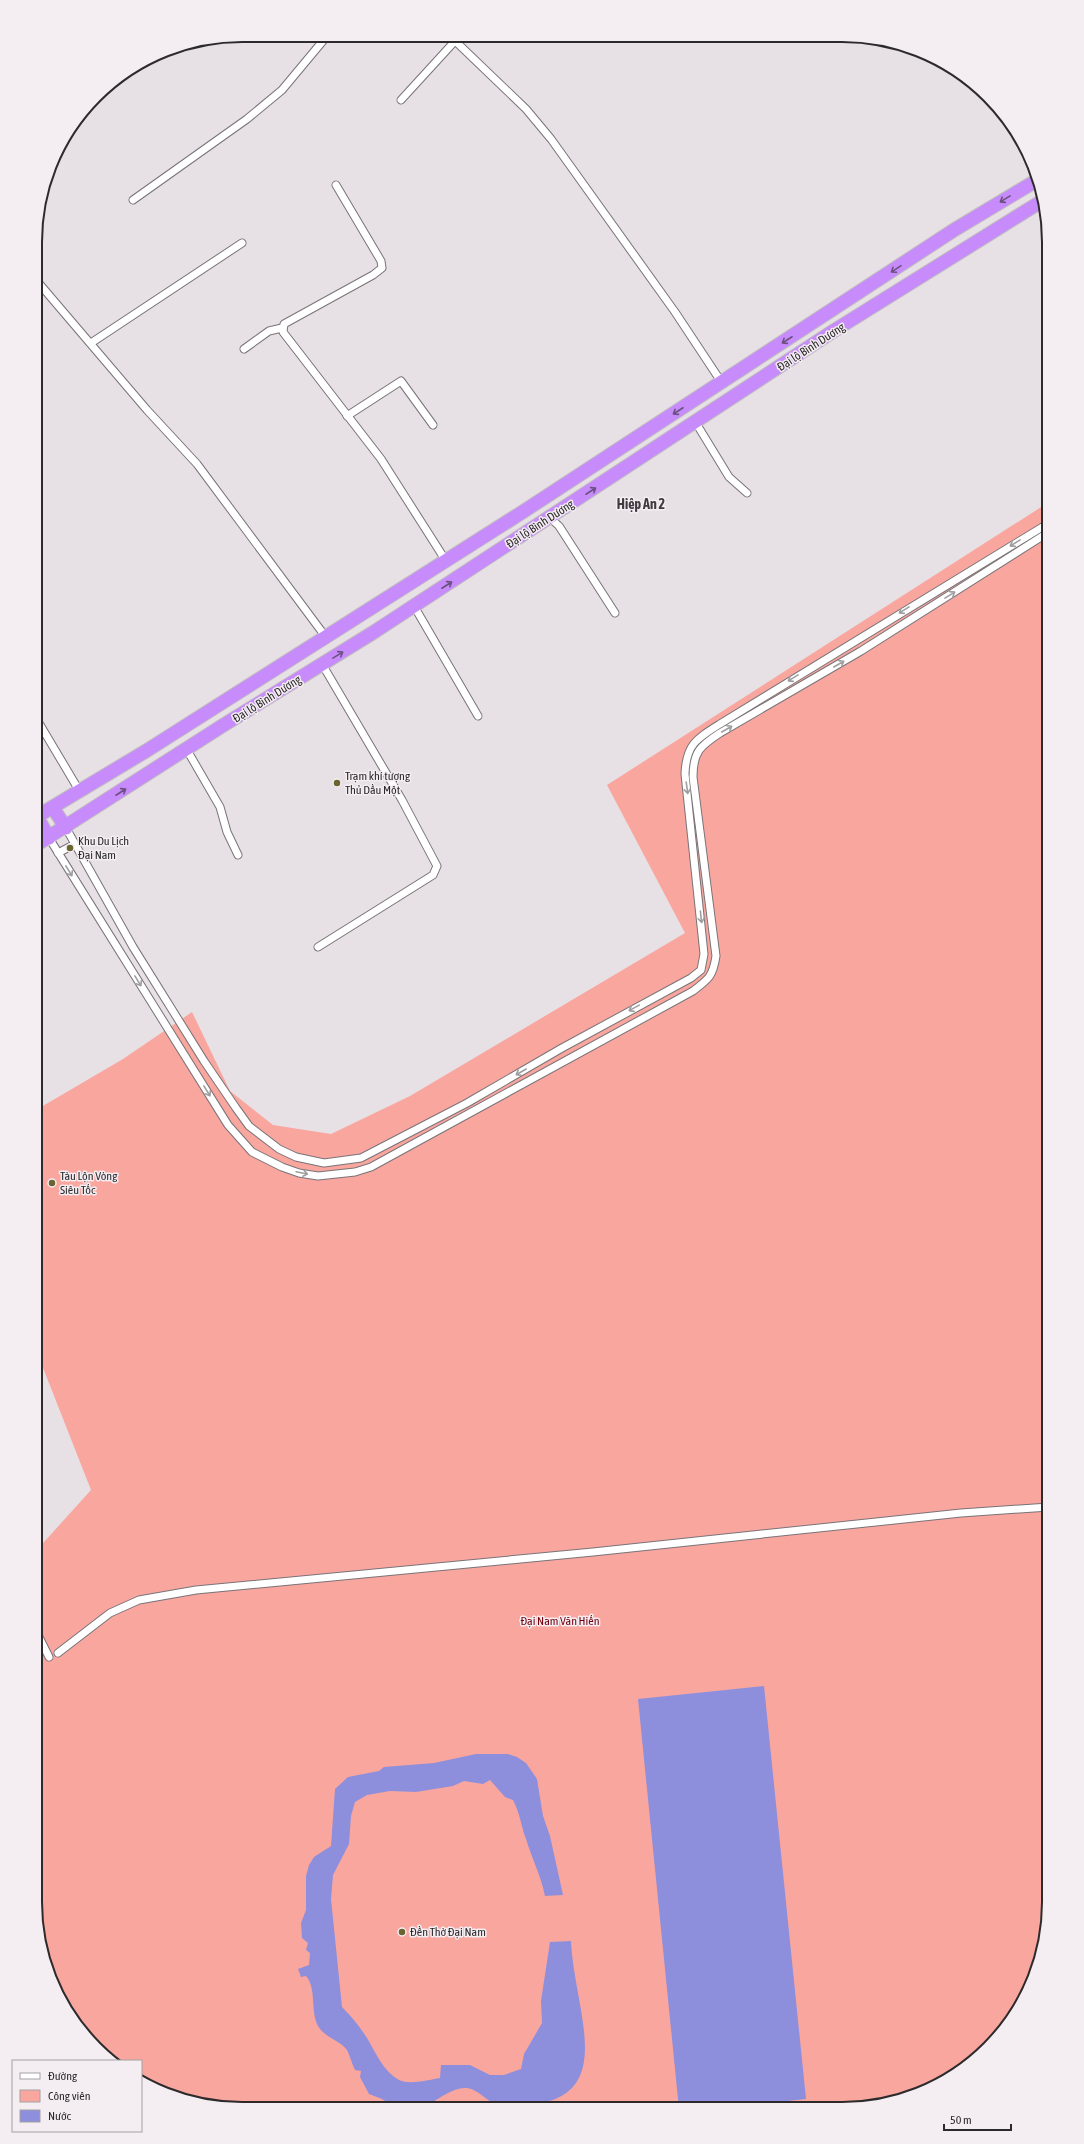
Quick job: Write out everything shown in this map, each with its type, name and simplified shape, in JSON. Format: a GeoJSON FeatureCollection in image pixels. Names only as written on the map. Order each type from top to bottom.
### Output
{"type":"FeatureCollection","features":[{"type":"Feature","properties":{"kind":"highway","name":"Đại lộ Bình Dương"},"geometry":{"type":"LineString","coordinates":[[42,814],[80,792],[446,561],[722,383],[954,230],[1033,183]]}},
{"type":"Feature","properties":{"kind":"highway","name":"Đại lộ Bình Dương"},"geometry":{"type":"LineString","coordinates":[[42,842],[66,828],[414,606],[696,423],[835,330],[1038,203]]}},
{"type":"Feature","properties":{"kind":"highway"},"geometry":{"type":"LineString","coordinates":[[53,808],[66,828]]}},
{"type":"Feature","properties":{"kind":"highway"},"geometry":{"type":"LineString","coordinates":[[42,826],[49,838]]}},
{"type":"Feature","properties":{"kind":"street"},"geometry":{"type":"LineString","coordinates":[[133,200],[246,119],[282,90],[322,42]]}},
{"type":"Feature","properties":{"kind":"street"},"geometry":{"type":"LineString","coordinates":[[401,100],[449,42]]}},
{"type":"Feature","properties":{"kind":"street"},"geometry":{"type":"LineString","coordinates":[[455,42],[526,109],[551,138],[675,312],[722,383]]}},
{"type":"Feature","properties":{"kind":"street"},"geometry":{"type":"LineString","coordinates":[[244,349],[269,331],[282,328],[284,324],[373,275],[382,268],[381,261],[336,185]]}},
{"type":"Feature","properties":{"kind":"street"},"geometry":{"type":"LineString","coordinates":[[91,343],[242,243]]}},
{"type":"Feature","properties":{"kind":"street"},"geometry":{"type":"LineString","coordinates":[[42,288],[197,464],[325,636]]}},
{"type":"Feature","properties":{"kind":"street"},"geometry":{"type":"LineString","coordinates":[[282,328],[381,459],[446,561]]}},
{"type":"Feature","properties":{"kind":"street"},"geometry":{"type":"LineString","coordinates":[[347,416],[401,381],[433,425]]}},
{"type":"Feature","properties":{"kind":"street"},"geometry":{"type":"LineString","coordinates":[[696,423],[729,477],[747,493]]}},
{"type":"Feature","properties":{"kind":"street"},"geometry":{"type":"LineString","coordinates":[[550,518],[559,526],[615,613]]}},
{"type":"Feature","properties":{"kind":"street"},"geometry":{"type":"LineString","coordinates":[[66,828],[133,947],[204,1061],[249,1126],[279,1149],[296,1157],[324,1163],[361,1158],[453,1110],[568,1044],[691,978],[701,970],[704,954],[685,774],[689,750],[705,733],[1042,527]]}},
{"type":"Feature","properties":{"kind":"street"},"geometry":{"type":"LineString","coordinates":[[49,838],[228,1125],[252,1152],[282,1168],[318,1176],[355,1172],[371,1167],[679,998],[708,980],[714,971],[716,956],[693,777],[693,762],[697,753],[704,744],[720,733],[861,651],[1042,536]]}},
{"type":"Feature","properties":{"kind":"street"},"geometry":{"type":"LineString","coordinates":[[414,606],[478,716]]}},
{"type":"Feature","properties":{"kind":"street"},"geometry":{"type":"LineString","coordinates":[[318,947],[432,875],[437,866],[402,800],[322,664]]}},
{"type":"Feature","properties":{"kind":"street"},"geometry":{"type":"LineString","coordinates":[[42,728],[80,792]]}},
{"type":"Feature","properties":{"kind":"street"},"geometry":{"type":"LineString","coordinates":[[187,750],[220,807],[227,832],[238,855]]}},
{"type":"Feature","properties":{"kind":"street"},"geometry":{"type":"LineString","coordinates":[[58,854],[74,844]]}},
{"type":"Feature","properties":{"kind":"street"},"geometry":{"type":"LineString","coordinates":[[58,1653],[110,1613],[139,1600],[196,1590],[593,1552],[946,1515],[1042,1508]]}},
{"type":"Feature","properties":{"kind":"street"},"geometry":{"type":"LineString","coordinates":[[42,1643],[49,1657]]}},
{"type":"Feature","properties":{"kind":"green space","name":"Đại Nam Văn Hiến"},"geometry":{"type":"Polygon","coordinates":[[[1042,506],[1042,1915],[1035,1954],[1027,1979],[1001,2024],[964,2061],[919,2087],[894,2095],[855,2102],[229,2102],[190,2095],[165,2087],[142,2075],[142,2060],[119,2060],[83,2024],[57,1979],[49,1954],[42,1915],[42,1544],[91,1490],[42,1365],[42,1106],[123,1059],[192,1012],[230,1091],[273,1125],[331,1134],[410,1096],[685,933],[607,785],[1042,506]]]}},
{"type":"Feature","properties":{"kind":"water"},"geometry":{"type":"Polygon","coordinates":[[[764,1686],[806,2099],[778,2102],[678,2102],[638,1699],[764,1686]]]}},
{"type":"Feature","properties":{"kind":"water"},"geometry":{"type":"Polygon","coordinates":[[[476,1754],[508,1754],[517,1757],[526,1763],[537,1779],[543,1816],[550,1836],[563,1895],[545,1896],[513,1800],[505,1797],[490,1780],[483,1784],[464,1781],[453,1786],[416,1792],[390,1791],[367,1795],[355,1802],[351,1816],[349,1844],[333,1875],[331,1899],[342,2007],[367,2038],[384,2067],[399,2080],[414,2082],[440,2078],[441,2065],[470,2065],[490,2075],[504,2075],[521,2069],[524,2054],[542,2023],[541,2001],[550,1942],[571,1941],[574,1970],[584,2028],[585,2054],[580,2076],[566,2093],[544,2102],[492,2102],[475,2091],[466,2088],[455,2090],[432,2102],[386,2102],[369,2094],[360,2077],[361,2071],[355,2070],[347,2050],[324,2033],[318,2026],[314,2014],[313,1994],[309,1981],[306,1976],[301,1977],[298,1969],[309,1965],[310,1953],[306,1950],[308,1943],[302,1938],[301,1923],[306,1910],[306,1876],[309,1865],[314,1857],[331,1846],[335,1789],[348,1777],[379,1771],[384,1767],[434,1763],[476,1754]]]}},
{"type":"Feature","properties":{"kind":"place","name":"Trạm khí tượng Thủ Dầu Một"},"geometry":{"type":"Point","coordinates":[337,783]}},
{"type":"Feature","properties":{"kind":"place","name":"Khu Du Lịch Đại Nam"},"geometry":{"type":"Point","coordinates":[70,848]}},
{"type":"Feature","properties":{"kind":"place","name":"Tàu Lộn Vòng Siêu Tốc"},"geometry":{"type":"Point","coordinates":[52,1183]}},
{"type":"Feature","properties":{"kind":"place","name":"Đền Thờ Đại Nam"},"geometry":{"type":"Point","coordinates":[402,1932]}},
{"type":"Feature","properties":{"kind":"district","name":"Hiệp An 2"},"geometry":{"type":"Point","coordinates":[641,504]}}]}
